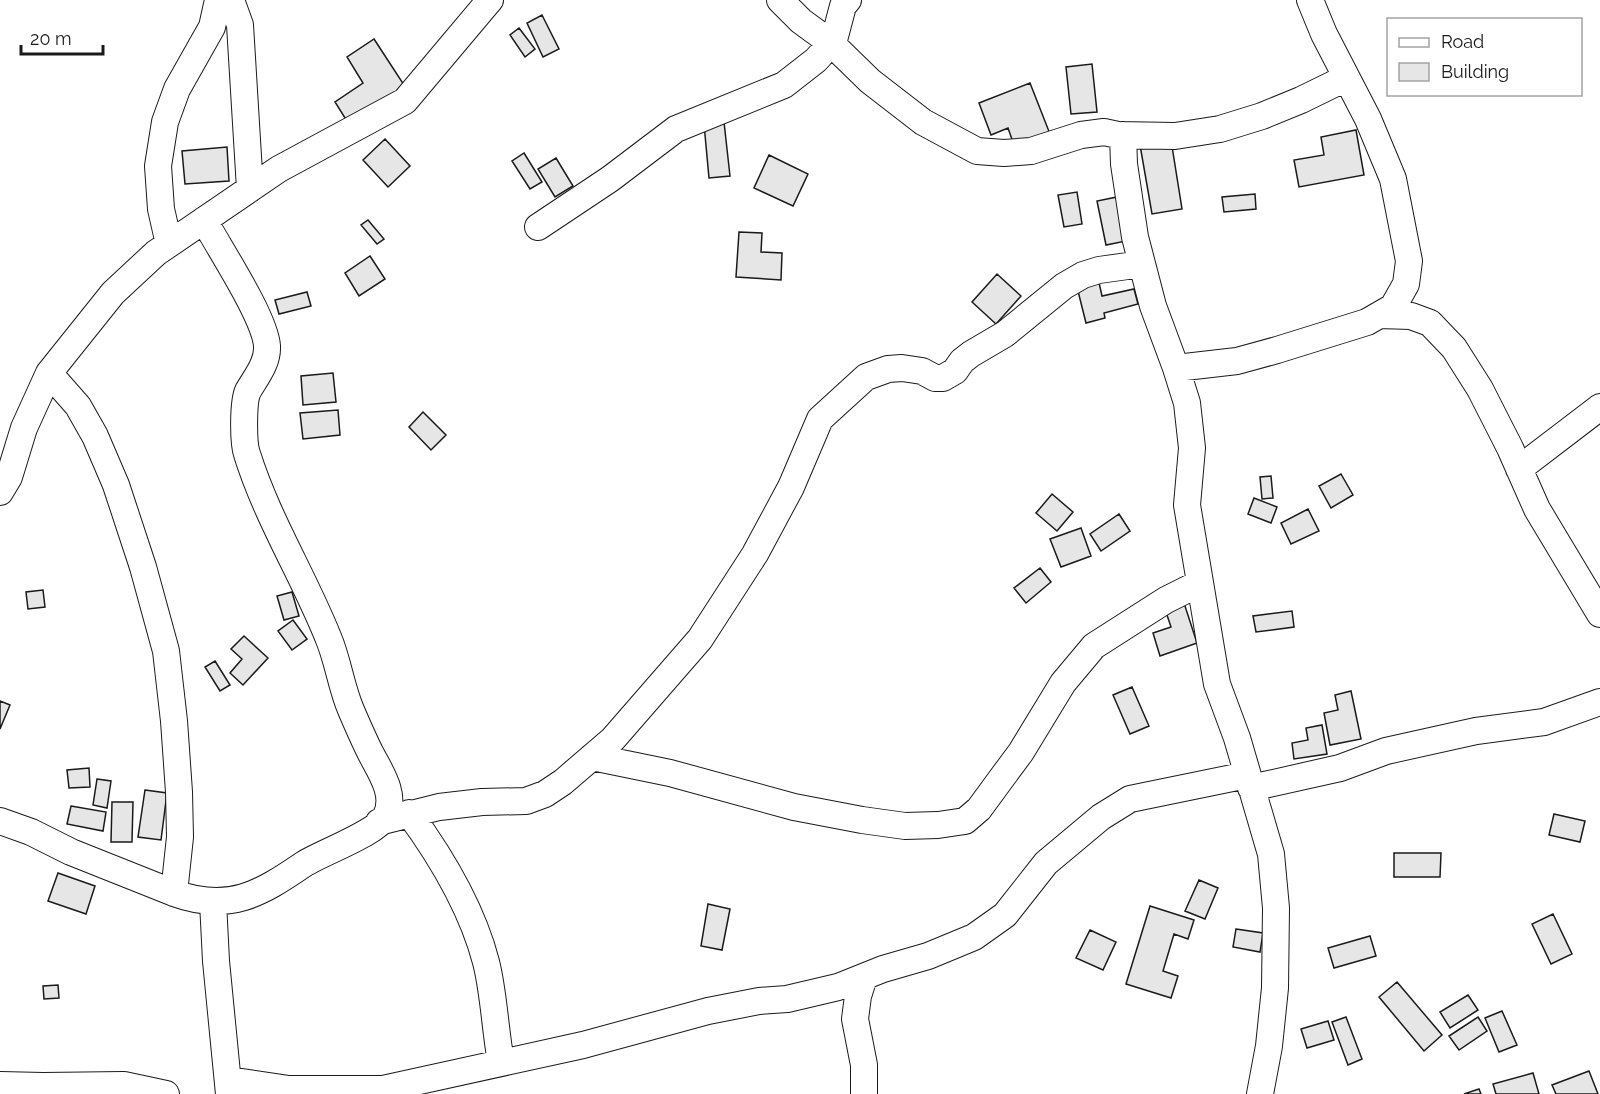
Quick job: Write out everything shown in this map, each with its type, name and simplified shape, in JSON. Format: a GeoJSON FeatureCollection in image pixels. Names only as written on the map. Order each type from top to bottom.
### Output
{"type":"FeatureCollection","features":[{"type":"Feature","properties":{"kind":"street"},"geometry":{"type":"LineString","coordinates":[[169,244],[161,209],[158,166],[165,122],[177,89],[212,27],[218,0]]}},
{"type":"Feature","properties":{"kind":"street"},"geometry":{"type":"LineString","coordinates":[[231,0],[240,25],[250,189]]}},
{"type":"Feature","properties":{"kind":"street"},"geometry":{"type":"LineString","coordinates":[[0,492],[9,477],[24,428],[50,373],[112,293],[156,253],[279,169],[405,101],[490,0]]}},
{"type":"Feature","properties":{"kind":"street"},"geometry":{"type":"LineString","coordinates":[[780,0],[801,21],[831,43],[870,81],[923,122],[977,151],[1031,152],[1081,135],[1104,132],[1123,135],[1175,136],[1220,129],[1262,116],[1346,78]]}},
{"type":"Feature","properties":{"kind":"street"},"geometry":{"type":"LineString","coordinates":[[538,227],[609,179],[676,129],[784,85],[816,60],[831,43],[843,6],[848,0]]}},
{"type":"Feature","properties":{"kind":"street"},"geometry":{"type":"LineString","coordinates":[[1176,368],[1237,361],[1367,322],[1393,307],[1406,284],[1409,261],[1393,179],[1368,119],[1324,34],[1310,0]]}},
{"type":"Feature","properties":{"kind":"street"},"geometry":{"type":"LineString","coordinates":[[1123,135],[1124,164],[1135,237],[1153,306],[1187,404],[1192,448],[1187,505],[1217,684],[1237,738],[1271,854],[1276,908],[1275,988],[1269,1046],[1260,1094]]}},
{"type":"Feature","properties":{"kind":"street"},"geometry":{"type":"LineString","coordinates":[[0,821],[174,893],[213,902],[240,899],[269,888],[317,855],[370,831],[386,816],[389,798],[385,782],[350,707],[328,637],[261,492],[246,451],[247,393],[262,370],[267,346],[252,306],[204,220]]}},
{"type":"Feature","properties":{"kind":"street"},"geometry":{"type":"LineString","coordinates":[[379,822],[439,807],[526,801],[545,795],[613,739],[700,639],[760,544],[791,487],[820,419],[866,376],[888,369],[902,368],[922,371],[935,378],[944,378],[955,371],[971,354],[1005,334],[1064,286],[1083,275],[1142,264]]}},
{"type":"Feature","properties":{"kind":"street"},"geometry":{"type":"LineString","coordinates":[[1379,315],[1411,315],[1430,323],[1454,348],[1480,389],[1537,508],[1600,614]]}},
{"type":"Feature","properties":{"kind":"street"},"geometry":{"type":"LineString","coordinates":[[50,373],[78,406],[95,436],[116,485],[143,567],[166,651],[179,792],[180,837],[174,893]]}},
{"type":"Feature","properties":{"kind":"street"},"geometry":{"type":"LineString","coordinates":[[1519,469],[1600,407]]}},
{"type":"Feature","properties":{"kind":"street"},"geometry":{"type":"LineString","coordinates":[[592,757],[670,773],[794,807],[862,820],[905,826],[965,821],[979,809],[1001,780],[1063,683],[1094,646],[1166,600],[1200,583]]}},
{"type":"Feature","properties":{"kind":"street"},"geometry":{"type":"LineString","coordinates":[[213,902],[216,961],[229,1087],[383,1089],[583,1045],[708,1011],[759,1001],[787,999],[838,987],[928,956],[974,937],[1005,915],[1046,863],[1101,817],[1130,799],[1340,768],[1386,751],[1476,730],[1544,722],[1600,702]]}},
{"type":"Feature","properties":{"kind":"street"},"geometry":{"type":"LineString","coordinates":[[409,813],[444,864],[474,927],[486,962],[501,1062]]}},
{"type":"Feature","properties":{"kind":"street"},"geometry":{"type":"LineString","coordinates":[[864,977],[858,996],[855,1019],[864,1065],[864,1094]]}},
{"type":"Feature","properties":{"kind":"street"},"geometry":{"type":"LineString","coordinates":[[0,1085],[124,1085],[166,1094]]}},
{"type":"Feature","properties":{"kind":"building"},"geometry":{"type":"Polygon","coordinates":[[[542,15],[559,49],[543,57],[527,23],[542,15]]]}},
{"type":"Feature","properties":{"kind":"building"},"geometry":{"type":"Polygon","coordinates":[[[519,28],[535,49],[525,57],[510,35],[519,28]]]}},
{"type":"Feature","properties":{"kind":"building"},"geometry":{"type":"Polygon","coordinates":[[[374,39],[406,88],[350,126],[335,102],[363,83],[347,57],[374,39]]]}},
{"type":"Feature","properties":{"kind":"building"},"geometry":{"type":"Polygon","coordinates":[[[1092,64],[1097,112],[1071,114],[1066,67],[1092,64]]]}},
{"type":"Feature","properties":{"kind":"building"},"geometry":{"type":"Polygon","coordinates":[[[1030,83],[1050,134],[1015,148],[1008,128],[991,135],[979,103],[1030,83]]]}},
{"type":"Feature","properties":{"kind":"building"},"geometry":{"type":"Polygon","coordinates":[[[724,122],[730,176],[709,178],[704,124],[724,122]]]}},
{"type":"Feature","properties":{"kind":"building"},"geometry":{"type":"Polygon","coordinates":[[[1356,130],[1364,175],[1299,187],[1294,160],[1324,155],[1321,137],[1356,130]]]}},
{"type":"Feature","properties":{"kind":"building"},"geometry":{"type":"Polygon","coordinates":[[[385,139],[410,166],[388,187],[363,160],[385,139]]]}},
{"type":"Feature","properties":{"kind":"building"},"geometry":{"type":"Polygon","coordinates":[[[1171,140],[1182,209],[1152,214],[1140,145],[1171,140]]]}},
{"type":"Feature","properties":{"kind":"building"},"geometry":{"type":"Polygon","coordinates":[[[227,147],[229,181],[185,184],[182,151],[227,147]]]}},
{"type":"Feature","properties":{"kind":"building"},"geometry":{"type":"Polygon","coordinates":[[[524,153],[542,182],[530,189],[512,161],[524,153]]]}},
{"type":"Feature","properties":{"kind":"building"},"geometry":{"type":"Polygon","coordinates":[[[769,155],[808,174],[793,206],[754,188],[769,155]]]}},
{"type":"Feature","properties":{"kind":"building"},"geometry":{"type":"Polygon","coordinates":[[[556,158],[573,186],[555,197],[538,169],[556,158]]]}},
{"type":"Feature","properties":{"kind":"building"},"geometry":{"type":"Polygon","coordinates":[[[1077,192],[1082,224],[1064,227],[1058,195],[1077,192]]]}},
{"type":"Feature","properties":{"kind":"building"},"geometry":{"type":"Polygon","coordinates":[[[1255,194],[1256,209],[1224,212],[1222,197],[1255,194]]]}},
{"type":"Feature","properties":{"kind":"building"},"geometry":{"type":"Polygon","coordinates":[[[1117,197],[1126,241],[1106,245],[1097,201],[1117,197]]]}},
{"type":"Feature","properties":{"kind":"building"},"geometry":{"type":"Polygon","coordinates":[[[368,220],[384,239],[377,244],[361,225],[368,220]]]}},
{"type":"Feature","properties":{"kind":"building"},"geometry":{"type":"Polygon","coordinates":[[[739,232],[762,233],[761,252],[782,253],[781,280],[736,277],[739,232]]]}},
{"type":"Feature","properties":{"kind":"building"},"geometry":{"type":"Polygon","coordinates":[[[370,256],[385,279],[359,296],[345,273],[370,256]]]}},
{"type":"Feature","properties":{"kind":"building"},"geometry":{"type":"Polygon","coordinates":[[[997,274],[1021,296],[996,324],[972,302],[997,274]]]}},
{"type":"Feature","properties":{"kind":"building"},"geometry":{"type":"Polygon","coordinates":[[[1098,278],[1102,296],[1134,289],[1138,304],[1104,313],[1105,318],[1086,323],[1076,283],[1098,278]]]}},
{"type":"Feature","properties":{"kind":"building"},"geometry":{"type":"Polygon","coordinates":[[[307,292],[311,306],[279,314],[275,300],[307,292]]]}},
{"type":"Feature","properties":{"kind":"building"},"geometry":{"type":"Polygon","coordinates":[[[333,373],[336,402],[303,405],[301,376],[333,373]]]}},
{"type":"Feature","properties":{"kind":"building"},"geometry":{"type":"Polygon","coordinates":[[[338,410],[340,435],[303,439],[300,413],[338,410]]]}},
{"type":"Feature","properties":{"kind":"building"},"geometry":{"type":"Polygon","coordinates":[[[423,412],[446,435],[431,450],[409,427],[423,412]]]}},
{"type":"Feature","properties":{"kind":"building"},"geometry":{"type":"Polygon","coordinates":[[[1341,474],[1353,495],[1331,508],[1319,486],[1341,474]]]}},
{"type":"Feature","properties":{"kind":"building"},"geometry":{"type":"Polygon","coordinates":[[[1271,476],[1273,498],[1262,499],[1260,477],[1271,476]]]}},
{"type":"Feature","properties":{"kind":"building"},"geometry":{"type":"Polygon","coordinates":[[[1052,494],[1073,512],[1057,531],[1036,513],[1052,494]]]}},
{"type":"Feature","properties":{"kind":"building"},"geometry":{"type":"Polygon","coordinates":[[[1254,498],[1277,507],[1271,523],[1248,514],[1254,498]]]}},
{"type":"Feature","properties":{"kind":"building"},"geometry":{"type":"Polygon","coordinates":[[[1308,509],[1319,531],[1291,544],[1281,523],[1308,509]]]}},
{"type":"Feature","properties":{"kind":"building"},"geometry":{"type":"Polygon","coordinates":[[[1119,514],[1130,531],[1101,551],[1090,534],[1119,514]]]}},
{"type":"Feature","properties":{"kind":"building"},"geometry":{"type":"Polygon","coordinates":[[[1081,528],[1091,556],[1061,567],[1050,539],[1081,528]]]}},
{"type":"Feature","properties":{"kind":"building"},"geometry":{"type":"Polygon","coordinates":[[[1040,568],[1051,582],[1026,603],[1014,588],[1040,568]]]}},
{"type":"Feature","properties":{"kind":"building"},"geometry":{"type":"Polygon","coordinates":[[[43,590],[45,607],[28,609],[26,592],[43,590]]]}},
{"type":"Feature","properties":{"kind":"building"},"geometry":{"type":"Polygon","coordinates":[[[292,592],[299,616],[284,620],[277,596],[292,592]]]}},
{"type":"Feature","properties":{"kind":"building"},"geometry":{"type":"Polygon","coordinates":[[[1184,603],[1197,643],[1160,656],[1153,633],[1171,627],[1165,609],[1184,603]]]}},
{"type":"Feature","properties":{"kind":"building"},"geometry":{"type":"Polygon","coordinates":[[[1292,611],[1294,627],[1256,632],[1253,616],[1292,611]]]}},
{"type":"Feature","properties":{"kind":"building"},"geometry":{"type":"Polygon","coordinates":[[[293,620],[307,639],[292,650],[278,631],[293,620]]]}},
{"type":"Feature","properties":{"kind":"building"},"geometry":{"type":"Polygon","coordinates":[[[244,636],[268,658],[243,685],[230,673],[242,659],[231,649],[244,636]]]}},
{"type":"Feature","properties":{"kind":"building"},"geometry":{"type":"Polygon","coordinates":[[[215,661],[230,685],[220,691],[205,667],[215,661]]]}},
{"type":"Feature","properties":{"kind":"building"},"geometry":{"type":"Polygon","coordinates":[[[1132,687],[1149,726],[1130,734],[1113,695],[1132,687]]]}},
{"type":"Feature","properties":{"kind":"building"},"geometry":{"type":"Polygon","coordinates":[[[1351,691],[1361,739],[1330,745],[1324,713],[1338,710],[1335,695],[1351,691]]]}},
{"type":"Feature","properties":{"kind":"building"},"geometry":{"type":"Polygon","coordinates":[[[0,701],[10,705],[0,729],[0,701]]]}},
{"type":"Feature","properties":{"kind":"building"},"geometry":{"type":"Polygon","coordinates":[[[1322,725],[1327,754],[1294,759],[1292,743],[1308,740],[1306,728],[1322,725]]]}},
{"type":"Feature","properties":{"kind":"building"},"geometry":{"type":"Polygon","coordinates":[[[89,768],[90,787],[69,788],[67,770],[89,768]]]}},
{"type":"Feature","properties":{"kind":"building"},"geometry":{"type":"Polygon","coordinates":[[[97,779],[111,781],[107,808],[93,805],[97,779]]]}},
{"type":"Feature","properties":{"kind":"building"},"geometry":{"type":"Polygon","coordinates":[[[145,790],[167,793],[161,840],[138,837],[145,790]]]}},
{"type":"Feature","properties":{"kind":"building"},"geometry":{"type":"Polygon","coordinates":[[[112,802],[133,802],[132,842],[111,842],[112,802]]]}},
{"type":"Feature","properties":{"kind":"building"},"geometry":{"type":"Polygon","coordinates":[[[71,806],[106,812],[103,831],[67,824],[71,806]]]}},
{"type":"Feature","properties":{"kind":"building"},"geometry":{"type":"Polygon","coordinates":[[[1554,814],[1585,821],[1580,842],[1549,835],[1554,814]]]}},
{"type":"Feature","properties":{"kind":"building"},"geometry":{"type":"Polygon","coordinates":[[[1394,853],[1441,853],[1440,877],[1394,877],[1394,853]]]}},
{"type":"Feature","properties":{"kind":"building"},"geometry":{"type":"Polygon","coordinates":[[[58,873],[95,886],[86,914],[48,901],[58,873]]]}},
{"type":"Feature","properties":{"kind":"building"},"geometry":{"type":"Polygon","coordinates":[[[1199,880],[1218,888],[1205,919],[1185,911],[1199,880]]]}},
{"type":"Feature","properties":{"kind":"building"},"geometry":{"type":"Polygon","coordinates":[[[708,904],[730,909],[722,950],[701,946],[708,904]]]}},
{"type":"Feature","properties":{"kind":"building"},"geometry":{"type":"Polygon","coordinates":[[[1150,906],[1194,920],[1188,939],[1174,934],[1163,971],[1178,976],[1171,998],[1126,984],[1150,906]]]}},
{"type":"Feature","properties":{"kind":"building"},"geometry":{"type":"Polygon","coordinates":[[[1553,914],[1572,954],[1551,964],[1532,924],[1553,914]]]}},
{"type":"Feature","properties":{"kind":"building"},"geometry":{"type":"Polygon","coordinates":[[[1236,929],[1263,933],[1260,952],[1233,947],[1236,929]]]}},
{"type":"Feature","properties":{"kind":"building"},"geometry":{"type":"Polygon","coordinates":[[[1090,930],[1116,942],[1103,970],[1076,958],[1090,930]]]}},
{"type":"Feature","properties":{"kind":"building"},"geometry":{"type":"Polygon","coordinates":[[[1370,936],[1376,956],[1334,968],[1328,948],[1370,936]]]}},
{"type":"Feature","properties":{"kind":"building"},"geometry":{"type":"Polygon","coordinates":[[[1397,982],[1442,1035],[1424,1051],[1379,997],[1397,982]]]}},
{"type":"Feature","properties":{"kind":"building"},"geometry":{"type":"Polygon","coordinates":[[[58,985],[59,998],[44,999],[43,986],[58,985]]]}},
{"type":"Feature","properties":{"kind":"building"},"geometry":{"type":"Polygon","coordinates":[[[1468,995],[1478,1010],[1450,1028],[1440,1012],[1468,995]]]}},
{"type":"Feature","properties":{"kind":"building"},"geometry":{"type":"Polygon","coordinates":[[[1502,1011],[1517,1045],[1499,1052],[1485,1018],[1502,1011]]]}},
{"type":"Feature","properties":{"kind":"building"},"geometry":{"type":"Polygon","coordinates":[[[1346,1017],[1362,1059],[1348,1065],[1332,1022],[1346,1017]]]}},
{"type":"Feature","properties":{"kind":"building"},"geometry":{"type":"Polygon","coordinates":[[[1478,1017],[1487,1031],[1459,1050],[1449,1036],[1478,1017]]]}},
{"type":"Feature","properties":{"kind":"building"},"geometry":{"type":"Polygon","coordinates":[[[1328,1021],[1334,1040],[1307,1048],[1301,1029],[1328,1021]]]}},
{"type":"Feature","properties":{"kind":"building"},"geometry":{"type":"Polygon","coordinates":[[[1589,1071],[1598,1094],[1556,1094],[1552,1085],[1589,1071]]]}},
{"type":"Feature","properties":{"kind":"building"},"geometry":{"type":"Polygon","coordinates":[[[1533,1073],[1539,1094],[1496,1094],[1493,1084],[1533,1073]]]}},
{"type":"Feature","properties":{"kind":"building"},"geometry":{"type":"Polygon","coordinates":[[[1479,1089],[1481,1094],[1464,1094],[1479,1089]]]}}]}
